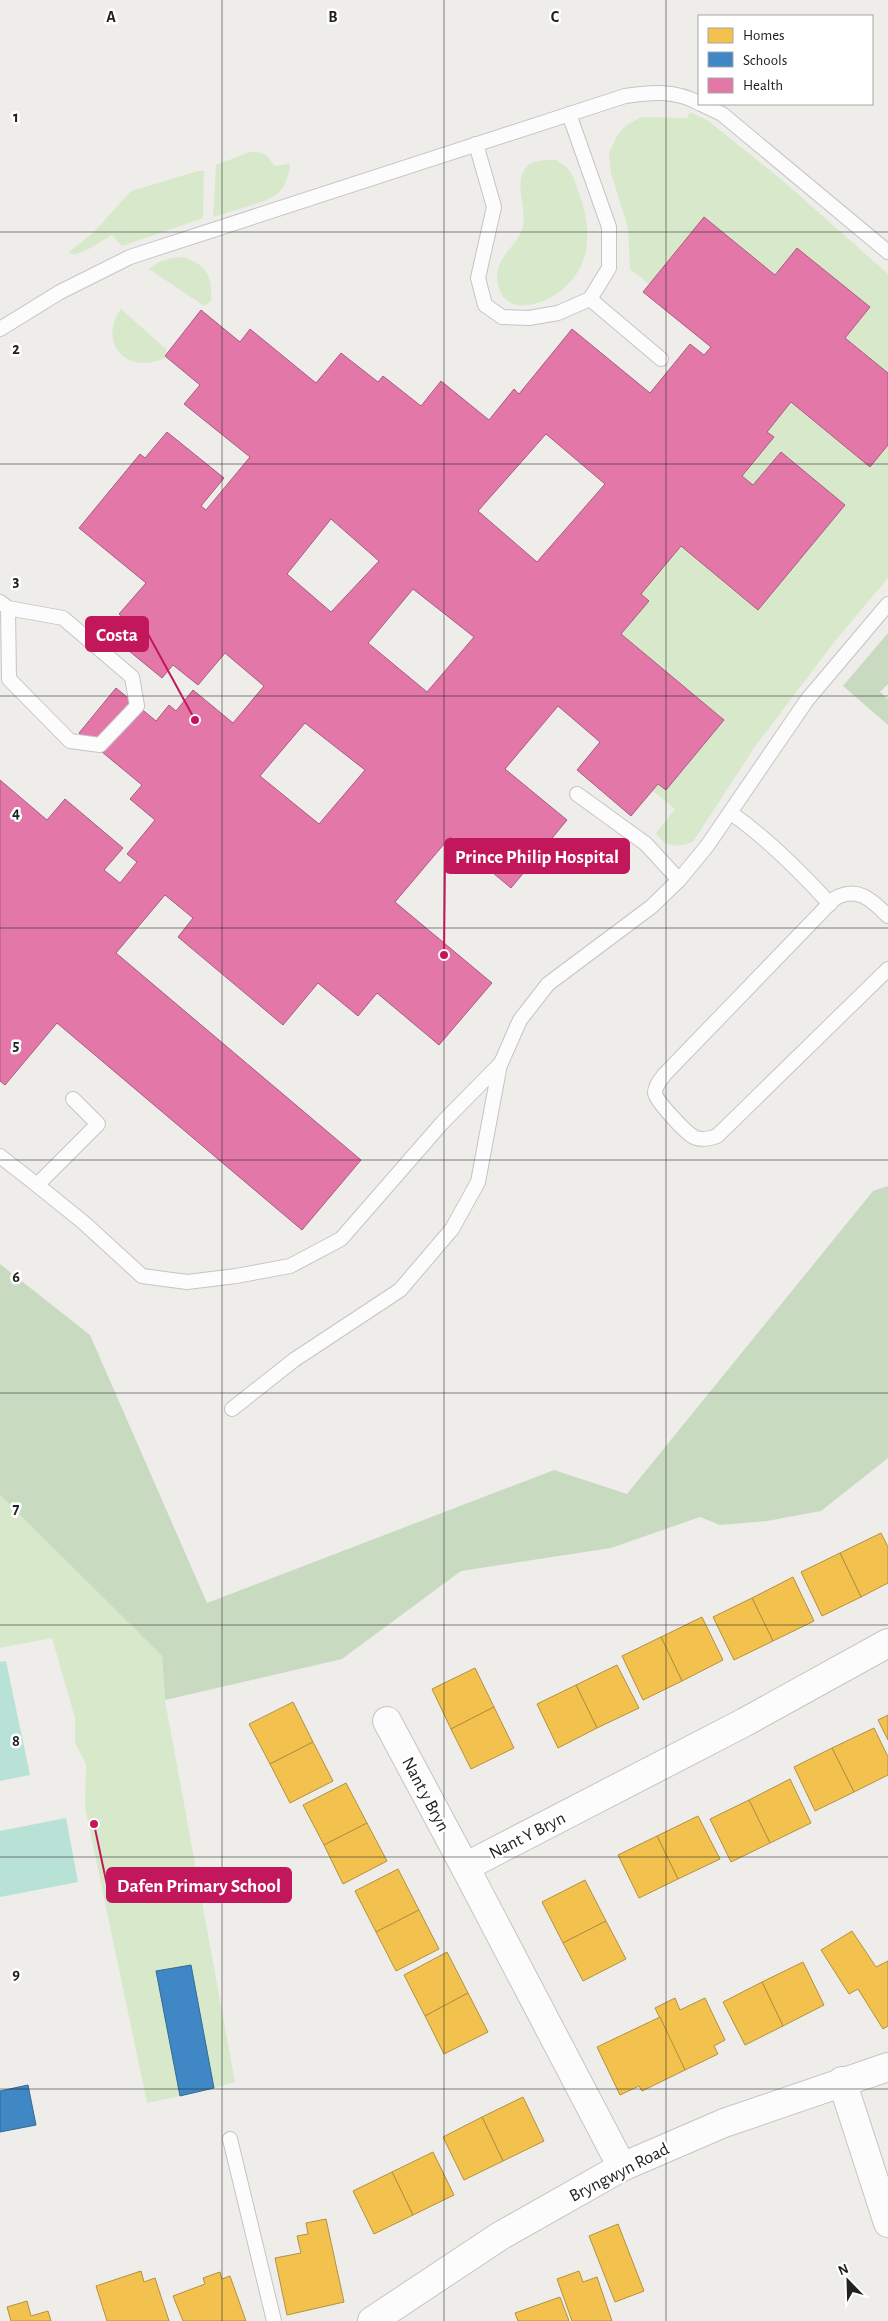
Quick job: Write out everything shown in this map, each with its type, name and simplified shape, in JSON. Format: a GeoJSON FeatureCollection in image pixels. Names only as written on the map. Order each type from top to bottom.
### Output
{"type":"FeatureCollection","features":[{"type":"Feature","properties":{"kind":"street","name":"Nant Y Bryn"},"geometry":{"type":"LineString","coordinates":[[465,1867],[745,1722],[888,1643]]}},
{"type":"Feature","properties":{"kind":"street","name":"Nant y Bryn"},"geometry":{"type":"LineString","coordinates":[[387,1721],[465,1867]]}},
{"type":"Feature","properties":{"kind":"street"},"geometry":{"type":"LineString","coordinates":[[465,1867],[622,2166]]}},
{"type":"Feature","properties":{"kind":"street","name":"Bryngwyn Road"},"geometry":{"type":"LineString","coordinates":[[372,2321],[500,2236],[622,2166],[724,2123],[842,2081],[888,2068]]}},
{"type":"Feature","properties":{"kind":"street"},"geometry":{"type":"LineString","coordinates":[[842,2081],[888,2223]]}},
{"type":"Feature","properties":{"kind":"lane"},"geometry":{"type":"LineString","coordinates":[[0,329],[60,292],[130,257],[476,144],[625,96],[655,92],[685,95],[698,102]]}},
{"type":"Feature","properties":{"kind":"lane"},"geometry":{"type":"LineString","coordinates":[[704,105],[722,114],[888,252]]}},
{"type":"Feature","properties":{"kind":"lane"},"geometry":{"type":"LineString","coordinates":[[476,144],[494,207],[478,278],[485,305],[502,317],[529,318],[558,314],[590,299],[609,268],[609,228],[569,114]]}},
{"type":"Feature","properties":{"kind":"lane"},"geometry":{"type":"LineString","coordinates":[[590,299],[662,359]]}},
{"type":"Feature","properties":{"kind":"lane"},"geometry":{"type":"LineString","coordinates":[[232,1409],[294,1360],[400,1290],[452,1229],[478,1182],[501,1063],[520,1020],[548,984],[651,907],[679,880],[731,813],[807,700],[888,604]]}},
{"type":"Feature","properties":{"kind":"lane"},"geometry":{"type":"LineString","coordinates":[[4,605],[63,618],[132,677],[137,706],[100,745],[70,741],[9,679],[4,605]]}},
{"type":"Feature","properties":{"kind":"lane"},"geometry":{"type":"LineString","coordinates":[[578,794],[646,844],[679,880]]}},
{"type":"Feature","properties":{"kind":"lane"},"geometry":{"type":"LineString","coordinates":[[731,813],[788,858],[830,904]]}},
{"type":"Feature","properties":{"kind":"lane"},"geometry":{"type":"LineString","coordinates":[[888,916],[873,901],[861,894],[852,892],[842,894],[830,904],[668,1070],[657,1086],[655,1094],[659,1102],[695,1138],[708,1139],[718,1136],[888,968]]}},
{"type":"Feature","properties":{"kind":"lane"},"geometry":{"type":"LineString","coordinates":[[0,1156],[83,1222],[142,1276],[187,1282],[290,1266],[341,1239],[442,1123],[501,1063]]}},
{"type":"Feature","properties":{"kind":"lane"},"geometry":{"type":"LineString","coordinates":[[37,1185],[98,1124],[73,1100]]}},
{"type":"Feature","properties":{"kind":"lane"},"geometry":{"type":"LineString","coordinates":[[230,2139],[274,2321]]}},
{"type":"Feature","properties":{"kind":"green space"},"geometry":{"type":"Polygon","coordinates":[[[690,112],[707,120],[781,179],[888,274],[888,373],[845,338],[870,307],[797,248],[775,275],[704,217],[649,284],[630,269],[628,228],[611,173],[609,153],[618,134],[627,125],[641,117],[687,118],[690,112]]]}},
{"type":"Feature","properties":{"kind":"green space"},"geometry":{"type":"Polygon","coordinates":[[[250,152],[265,154],[274,166],[290,164],[285,185],[271,198],[213,217],[216,165],[250,152]]]}},
{"type":"Feature","properties":{"kind":"green space"},"geometry":{"type":"Polygon","coordinates":[[[543,160],[556,160],[570,171],[585,212],[587,242],[585,256],[572,280],[560,291],[546,300],[528,305],[517,305],[509,302],[503,296],[497,280],[501,262],[516,241],[523,226],[522,175],[531,163],[543,160]]]}},
{"type":"Feature","properties":{"kind":"green space"},"geometry":{"type":"Polygon","coordinates":[[[198,171],[204,171],[203,218],[122,246],[112,235],[87,250],[74,255],[69,252],[93,233],[131,191],[198,171]]]}},
{"type":"Feature","properties":{"kind":"green space"},"geometry":{"type":"Polygon","coordinates":[[[183,257],[198,264],[207,273],[211,284],[211,301],[204,306],[149,269],[165,260],[183,257]]]}},
{"type":"Feature","properties":{"kind":"green space"},"geometry":{"type":"Polygon","coordinates":[[[121,309],[167,350],[164,359],[141,363],[125,358],[119,353],[113,339],[113,331],[114,323],[121,309]]]}},
{"type":"Feature","properties":{"kind":"green space"},"geometry":{"type":"Polygon","coordinates":[[[791,402],[870,467],[888,445],[888,578],[835,641],[754,748],[693,842],[677,846],[667,844],[656,833],[675,809],[653,791],[658,784],[666,790],[724,720],[621,634],[649,601],[641,594],[681,546],[758,610],[845,505],[781,452],[753,485],[742,476],[767,432],[791,402]]]}},
{"type":"Feature","properties":{"kind":"green space"},"geometry":{"type":"Polygon","coordinates":[[[888,633],[888,684],[880,692],[888,699],[888,725],[843,686],[888,633]]]}},
{"type":"Feature","properties":{"kind":"green space"},"geometry":{"type":"Polygon","coordinates":[[[888,1186],[888,1458],[821,1511],[767,1521],[720,1525],[700,1517],[611,1548],[461,1571],[342,1659],[165,1700],[162,1656],[0,1495],[0,1264],[90,1335],[207,1603],[554,1470],[627,1494],[873,1191],[888,1186]]]}},
{"type":"Feature","properties":{"kind":"green space"},"geometry":{"type":"Polygon","coordinates":[[[0,1495],[162,1656],[165,1700],[235,2082],[214,2088],[156,1971],[180,2096],[147,2103],[85,1807],[86,1764],[75,1743],[75,1718],[52,1638],[0,1648],[0,1495]]]}},
{"type":"Feature","properties":{"kind":"green space"},"geometry":{"type":"Polygon","coordinates":[[[6,1661],[30,1775],[0,1781],[0,1662],[6,1661]]]}},
{"type":"Feature","properties":{"kind":"green space"},"geometry":{"type":"Polygon","coordinates":[[[66,1818],[78,1882],[0,1897],[0,1831],[66,1818]]]}},
{"type":"Feature","properties":{"kind":"building: Homes"},"geometry":{"type":"Polygon","coordinates":[[[881,1533],[888,1547],[888,1583],[861,1597],[840,1553],[881,1533]]]}},
{"type":"Feature","properties":{"kind":"building: Homes"},"geometry":{"type":"Polygon","coordinates":[[[840,1553],[861,1597],[822,1616],[801,1572],[840,1553]]]}},
{"type":"Feature","properties":{"kind":"building: Homes"},"geometry":{"type":"Polygon","coordinates":[[[793,1577],[814,1621],[773,1641],[752,1598],[793,1577]]]}},
{"type":"Feature","properties":{"kind":"building: Homes"},"geometry":{"type":"Polygon","coordinates":[[[752,1598],[773,1641],[734,1660],[713,1617],[752,1598]]]}},
{"type":"Feature","properties":{"kind":"building: Homes"},"geometry":{"type":"Polygon","coordinates":[[[702,1617],[723,1660],[682,1681],[661,1637],[702,1617]]]}},
{"type":"Feature","properties":{"kind":"building: Homes"},"geometry":{"type":"Polygon","coordinates":[[[661,1637],[682,1681],[643,1700],[622,1656],[661,1637]]]}},
{"type":"Feature","properties":{"kind":"building: Homes"},"geometry":{"type":"Polygon","coordinates":[[[617,1665],[639,1708],[597,1728],[576,1685],[617,1665]]]}},
{"type":"Feature","properties":{"kind":"building: Homes"},"geometry":{"type":"Polygon","coordinates":[[[475,1668],[494,1707],[451,1729],[432,1689],[475,1668]]]}},
{"type":"Feature","properties":{"kind":"building: Homes"},"geometry":{"type":"Polygon","coordinates":[[[576,1685],[597,1728],[558,1748],[537,1704],[576,1685]]]}},
{"type":"Feature","properties":{"kind":"building: Homes"},"geometry":{"type":"Polygon","coordinates":[[[293,1702],[313,1742],[270,1764],[249,1724],[293,1702]]]}},
{"type":"Feature","properties":{"kind":"building: Homes"},"geometry":{"type":"Polygon","coordinates":[[[494,1707],[514,1748],[471,1769],[451,1729],[494,1707]]]}},
{"type":"Feature","properties":{"kind":"building: Homes"},"geometry":{"type":"Polygon","coordinates":[[[888,1715],[888,1740],[878,1720],[888,1715]]]}},
{"type":"Feature","properties":{"kind":"building: Homes"},"geometry":{"type":"Polygon","coordinates":[[[874,1728],[888,1757],[888,1775],[854,1792],[832,1748],[874,1728]]]}},
{"type":"Feature","properties":{"kind":"building: Homes"},"geometry":{"type":"Polygon","coordinates":[[[313,1742],[333,1781],[290,1803],[270,1764],[313,1742]]]}},
{"type":"Feature","properties":{"kind":"building: Homes"},"geometry":{"type":"Polygon","coordinates":[[[832,1748],[854,1792],[815,1811],[794,1767],[832,1748]]]}},
{"type":"Feature","properties":{"kind":"building: Homes"},"geometry":{"type":"Polygon","coordinates":[[[790,1779],[811,1823],[770,1843],[749,1800],[790,1779]]]}},
{"type":"Feature","properties":{"kind":"building: Homes"},"geometry":{"type":"Polygon","coordinates":[[[346,1783],[367,1823],[324,1845],[303,1805],[346,1783]]]}},
{"type":"Feature","properties":{"kind":"building: Homes"},"geometry":{"type":"Polygon","coordinates":[[[749,1800],[770,1843],[731,1862],[710,1819],[749,1800]]]}},
{"type":"Feature","properties":{"kind":"building: Homes"},"geometry":{"type":"Polygon","coordinates":[[[698,1816],[720,1859],[678,1879],[657,1836],[698,1816]]]}},
{"type":"Feature","properties":{"kind":"building: Homes"},"geometry":{"type":"Polygon","coordinates":[[[367,1823],[387,1861],[343,1884],[324,1845],[367,1823]]]}},
{"type":"Feature","properties":{"kind":"building: Homes"},"geometry":{"type":"Polygon","coordinates":[[[657,1836],[678,1879],[639,1898],[618,1855],[657,1836]]]}},
{"type":"Feature","properties":{"kind":"building: Homes"},"geometry":{"type":"Polygon","coordinates":[[[398,1869],[419,1910],[376,1932],[355,1891],[398,1869]]]}},
{"type":"Feature","properties":{"kind":"building: Homes"},"geometry":{"type":"Polygon","coordinates":[[[585,1880],[606,1921],[563,1943],[542,1902],[585,1880]]]}},
{"type":"Feature","properties":{"kind":"building: Homes"},"geometry":{"type":"Polygon","coordinates":[[[419,1910],[439,1949],[396,1971],[376,1932],[419,1910]]]}},
{"type":"Feature","properties":{"kind":"building: Homes"},"geometry":{"type":"Polygon","coordinates":[[[606,1921],[626,1959],[583,1981],[563,1943],[606,1921]]]}},
{"type":"Feature","properties":{"kind":"building: Homes"},"geometry":{"type":"Polygon","coordinates":[[[852,1931],[876,1967],[888,1961],[888,2026],[883,2029],[858,1989],[849,1994],[821,1950],[852,1931]]]}},
{"type":"Feature","properties":{"kind":"building: Homes"},"geometry":{"type":"Polygon","coordinates":[[[447,1952],[468,1993],[425,2016],[404,1975],[447,1952]]]}},
{"type":"Feature","properties":{"kind":"building: Homes"},"geometry":{"type":"Polygon","coordinates":[[[803,1962],[824,2005],[783,2026],[762,1982],[803,1962]]]}},
{"type":"Feature","properties":{"kind":"building: Homes"},"geometry":{"type":"Polygon","coordinates":[[[762,1982],[783,2026],[745,2045],[723,2002],[762,1982]]]}},
{"type":"Feature","properties":{"kind":"building: Homes"},"geometry":{"type":"Polygon","coordinates":[[[468,1993],[488,2032],[444,2054],[425,2016],[468,1993]]]}},
{"type":"Feature","properties":{"kind":"building: Homes"},"geometry":{"type":"Polygon","coordinates":[[[675,1998],[680,2010],[705,1998],[725,2040],[714,2046],[718,2054],[685,2070],[655,2008],[675,1998]]]}},
{"type":"Feature","properties":{"kind":"building: Homes"},"geometry":{"type":"Polygon","coordinates":[[[660,2017],[685,2070],[642,2091],[639,2086],[620,2095],[597,2047],[660,2017]]]}},
{"type":"Feature","properties":{"kind":"building: Homes"},"geometry":{"type":"Polygon","coordinates":[[[523,2097],[544,2141],[503,2161],[482,2117],[523,2097]]]}},
{"type":"Feature","properties":{"kind":"building: Homes"},"geometry":{"type":"Polygon","coordinates":[[[482,2117],[503,2161],[464,2180],[443,2137],[482,2117]]]}},
{"type":"Feature","properties":{"kind":"building: Homes"},"geometry":{"type":"Polygon","coordinates":[[[433,2152],[454,2195],[413,2215],[392,2172],[433,2152]]]}},
{"type":"Feature","properties":{"kind":"building: Homes"},"geometry":{"type":"Polygon","coordinates":[[[392,2172],[413,2215],[374,2234],[353,2191],[392,2172]]]}},
{"type":"Feature","properties":{"kind":"building: Homes"},"geometry":{"type":"Polygon","coordinates":[[[326,2219],[344,2302],[287,2315],[275,2258],[301,2253],[297,2236],[308,2234],[306,2223],[326,2219]]]}},
{"type":"Feature","properties":{"kind":"building: Homes"},"geometry":{"type":"Polygon","coordinates":[[[618,2224],[644,2291],[615,2302],[589,2236],[618,2224]]]}},
{"type":"Feature","properties":{"kind":"building: Homes"},"geometry":{"type":"Polygon","coordinates":[[[141,2271],[144,2282],[155,2278],[169,2321],[107,2321],[96,2286],[141,2271]]]}},
{"type":"Feature","properties":{"kind":"building: Homes"},"geometry":{"type":"Polygon","coordinates":[[[579,2271],[583,2282],[597,2277],[612,2321],[572,2321],[557,2279],[579,2271]]]}},
{"type":"Feature","properties":{"kind":"building: Homes"},"geometry":{"type":"Polygon","coordinates":[[[220,2272],[222,2279],[230,2276],[246,2321],[183,2321],[173,2296],[205,2284],[203,2278],[220,2272]]]}},
{"type":"Feature","properties":{"kind":"building: Homes"},"geometry":{"type":"Polygon","coordinates":[[[560,2297],[569,2321],[518,2321],[515,2313],[560,2297]]]}},
{"type":"Feature","properties":{"kind":"building: Homes"},"geometry":{"type":"Polygon","coordinates":[[[27,2301],[31,2316],[48,2311],[51,2321],[11,2321],[7,2307],[27,2301]]]}},
{"type":"Feature","properties":{"kind":"building: Schools"},"geometry":{"type":"Polygon","coordinates":[[[191,1965],[214,2088],[180,2096],[156,1971],[191,1965]]]}},
{"type":"Feature","properties":{"kind":"building: Schools"},"geometry":{"type":"Polygon","coordinates":[[[28,2085],[36,2125],[0,2132],[0,2091],[28,2085]]]}},
{"type":"Feature","properties":{"kind":"building: Health"},"geometry":{"type":"Polygon","coordinates":[[[704,217],[775,275],[797,248],[870,307],[845,338],[888,373],[888,445],[870,467],[791,402],[767,432],[774,437],[742,476],[753,485],[781,452],[845,505],[758,610],[681,546],[641,594],[649,601],[621,634],[724,720],[666,790],[658,784],[631,816],[577,770],[600,742],[558,706],[505,769],[567,820],[511,888],[450,837],[395,902],[492,983],[439,1045],[377,993],[358,1016],[318,983],[283,1025],[178,937],[193,918],[165,895],[116,953],[361,1160],[302,1230],[57,1023],[5,1085],[0,1081],[0,780],[47,820],[65,799],[123,848],[104,870],[120,883],[137,862],[127,854],[155,820],[130,799],[142,785],[79,733],[116,688],[156,721],[169,705],[176,711],[193,690],[233,723],[264,686],[225,653],[198,685],[173,665],[162,678],[112,637],[126,620],[119,614],[146,583],[79,528],[140,454],[145,458],[167,432],[224,478],[201,506],[206,510],[250,457],[184,404],[200,385],[165,356],[201,310],[240,342],[250,329],[316,383],[341,353],[378,382],[383,376],[421,406],[441,381],[489,420],[514,389],[519,394],[572,329],[650,393],[690,344],[704,355],[711,347],[643,292],[704,217]],[[546,434],[478,511],[537,562],[605,484],[546,434]],[[331,519],[287,574],[331,612],[379,561],[331,519]],[[413,589],[368,643],[427,692],[474,637],[413,589]],[[305,723],[260,776],[319,824],[365,770],[305,723]]]}},
{"type":"Feature","properties":{"kind":"place","name":"Costa"},"geometry":{"type":"Point","coordinates":[195,720]}},
{"type":"Feature","properties":{"kind":"place","name":"Prince Philip Hospital"},"geometry":{"type":"Point","coordinates":[444,955]}},
{"type":"Feature","properties":{"kind":"place","name":"Dafen Primary School"},"geometry":{"type":"Point","coordinates":[94,1824]}}]}
